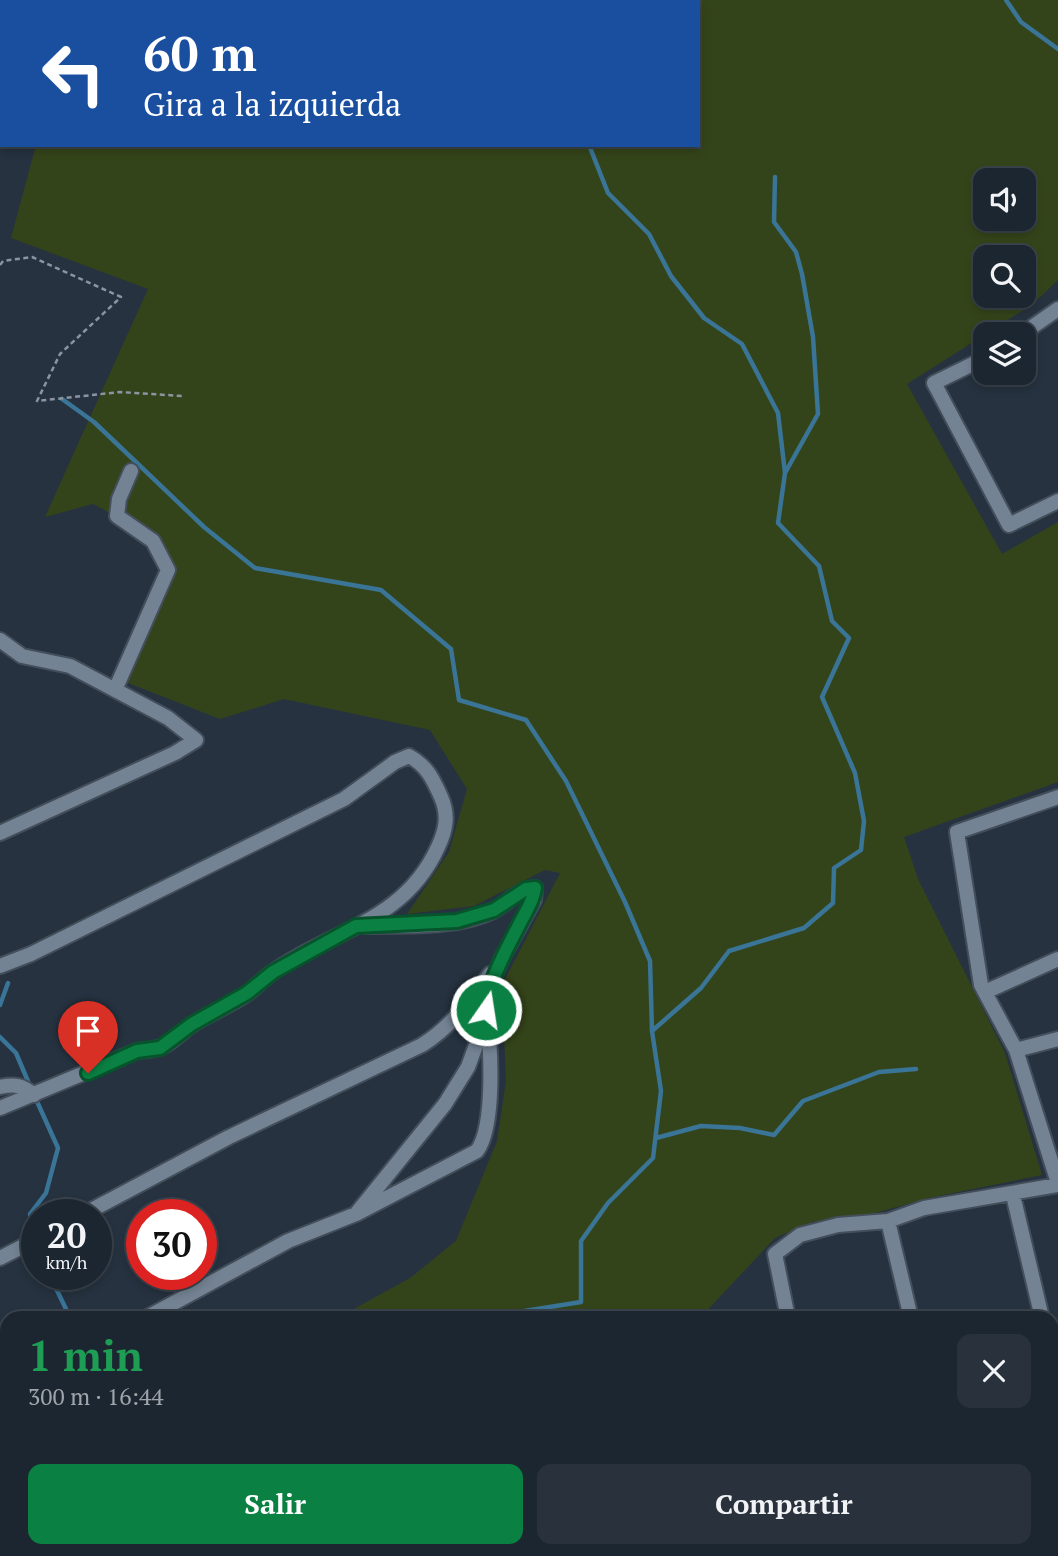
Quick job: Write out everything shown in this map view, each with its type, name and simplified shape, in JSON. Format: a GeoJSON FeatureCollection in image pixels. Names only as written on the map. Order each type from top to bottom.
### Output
{"type":"FeatureCollection","features":[{"type":"Feature","properties":{"kind":"street"},"geometry":{"type":"LineString","coordinates":[[1036,324],[1058,309]]}},
{"type":"Feature","properties":{"kind":"street"},"geometry":{"type":"LineString","coordinates":[[973,364],[934,383],[1009,524],[1058,501]]}},
{"type":"Feature","properties":{"kind":"street"},"geometry":{"type":"LineString","coordinates":[[115,690],[168,570],[153,541],[117,516],[119,499],[131,471]]}},
{"type":"Feature","properties":{"kind":"street"},"geometry":{"type":"LineString","coordinates":[[0,640],[22,656],[70,666],[168,718],[196,740],[174,753],[0,833]]}},
{"type":"Feature","properties":{"kind":"street"},"geometry":{"type":"LineString","coordinates":[[0,966],[30,954],[344,799],[395,762],[409,756],[420,762],[430,773],[444,804],[447,822],[435,855],[415,886],[378,917],[356,926],[273,972],[247,993],[192,1024],[160,1048],[137,1051],[0,1108]]}},
{"type":"Feature","properties":{"kind":"street"},"geometry":{"type":"LineString","coordinates":[[787,1311],[775,1254],[800,1236],[838,1225],[888,1221],[924,1208],[1013,1195],[1058,1184],[1016,1050],[981,985],[957,832],[1058,797]]}},
{"type":"Feature","properties":{"kind":"street"},"geometry":{"type":"LineString","coordinates":[[356,926],[457,921],[494,910],[526,889],[535,888],[534,900],[502,958],[488,991],[479,1037],[467,1067],[445,1104],[356,1214]]}},
{"type":"Feature","properties":{"kind":"street"},"geometry":{"type":"LineString","coordinates":[[112,1199],[229,1137],[441,1034],[455,1020],[502,958]]}},
{"type":"Feature","properties":{"kind":"street"},"geometry":{"type":"LineString","coordinates":[[985,992],[1058,959]]}},
{"type":"Feature","properties":{"kind":"street"},"geometry":{"type":"LineString","coordinates":[[159,1311],[288,1241],[356,1214],[477,1151],[485,1140],[491,1053],[486,1010]]}},
{"type":"Feature","properties":{"kind":"street"},"geometry":{"type":"LineString","coordinates":[[1016,1050],[1058,1039]]}},
{"type":"Feature","properties":{"kind":"street"},"geometry":{"type":"LineString","coordinates":[[0,1087],[23,1086],[34,1095]]}},
{"type":"Feature","properties":{"kind":"street"},"geometry":{"type":"LineString","coordinates":[[1013,1195],[1040,1311]]}},
{"type":"Feature","properties":{"kind":"street"},"geometry":{"type":"LineString","coordinates":[[888,1221],[909,1311]]}},
{"type":"Feature","properties":{"kind":"street"},"geometry":{"type":"LineString","coordinates":[[0,1258],[21,1247]]}},
{"type":"Feature","properties":{"kind":"path"},"geometry":{"type":"LineString","coordinates":[[0,265],[3,261],[32,257],[121,297],[60,354],[37,401],[120,392],[182,396]]}},
{"type":"Feature","properties":{"kind":"green space"},"geometry":{"type":"Polygon","coordinates":[[[700,0],[1058,0],[1058,280],[1036,301],[1036,245],[973,245],[973,308],[1027,308],[1005,322],[973,322],[973,342],[907,384],[1002,554],[1058,522],[1058,782],[904,837],[918,879],[1005,1053],[1042,1175],[929,1198],[875,1213],[812,1222],[775,1238],[707,1311],[352,1311],[410,1278],[456,1241],[497,1141],[506,1081],[502,985],[560,873],[545,870],[474,906],[407,914],[449,852],[467,789],[430,730],[284,699],[220,719],[123,681],[166,575],[144,531],[93,504],[45,517],[148,289],[11,238],[35,147],[700,147],[700,0]]]}},
{"type":"Feature","properties":{"kind":"waterway"},"geometry":{"type":"LineString","coordinates":[[1006,0],[1021,22],[1058,49]]}},
{"type":"Feature","properties":{"kind":"waterway"},"geometry":{"type":"LineString","coordinates":[[590,147],[608,193],[649,234],[671,276],[704,318],[742,344],[778,413],[785,473],[778,523],[819,566],[832,621],[849,638],[822,697],[855,773],[864,821],[861,850],[834,868],[833,903],[804,928],[729,951],[701,988],[652,1031]]}},
{"type":"Feature","properties":{"kind":"waterway"},"geometry":{"type":"LineString","coordinates":[[775,177],[774,222],[796,252],[802,274],[813,337],[818,414],[785,473]]}},
{"type":"Feature","properties":{"kind":"waterway"},"geometry":{"type":"LineString","coordinates":[[62,399],[94,422],[204,527],[255,568],[381,590],[451,649],[459,700],[526,720],[566,781],[625,902],[650,961],[652,1031],[661,1091],[653,1158],[608,1203],[581,1241],[581,1302],[525,1311]]}},
{"type":"Feature","properties":{"kind":"waterway"},"geometry":{"type":"LineString","coordinates":[[0,1005],[8,983]]}},
{"type":"Feature","properties":{"kind":"waterway"},"geometry":{"type":"LineString","coordinates":[[0,1037],[16,1053],[30,1086]]}},
{"type":"Feature","properties":{"kind":"waterway"},"geometry":{"type":"LineString","coordinates":[[656,1138],[701,1126],[740,1128],[774,1135],[803,1101],[879,1072],[916,1069]]}},
{"type":"Feature","properties":{"kind":"waterway"},"geometry":{"type":"LineString","coordinates":[[35,1097],[58,1148],[46,1193],[41,1199]]}},
{"type":"Feature","properties":{"kind":"waterway"},"geometry":{"type":"LineString","coordinates":[[57,1290],[66,1311]]}},
{"type":"Feature","properties":{"kind":"route"},"geometry":{"type":"LineString","coordinates":[[88,1073],[137,1051],[160,1048],[192,1024],[247,993],[273,972],[356,926],[457,921],[494,910],[509,898],[526,889],[535,888],[534,900],[502,958],[488,991],[486,1010]]}}]}
